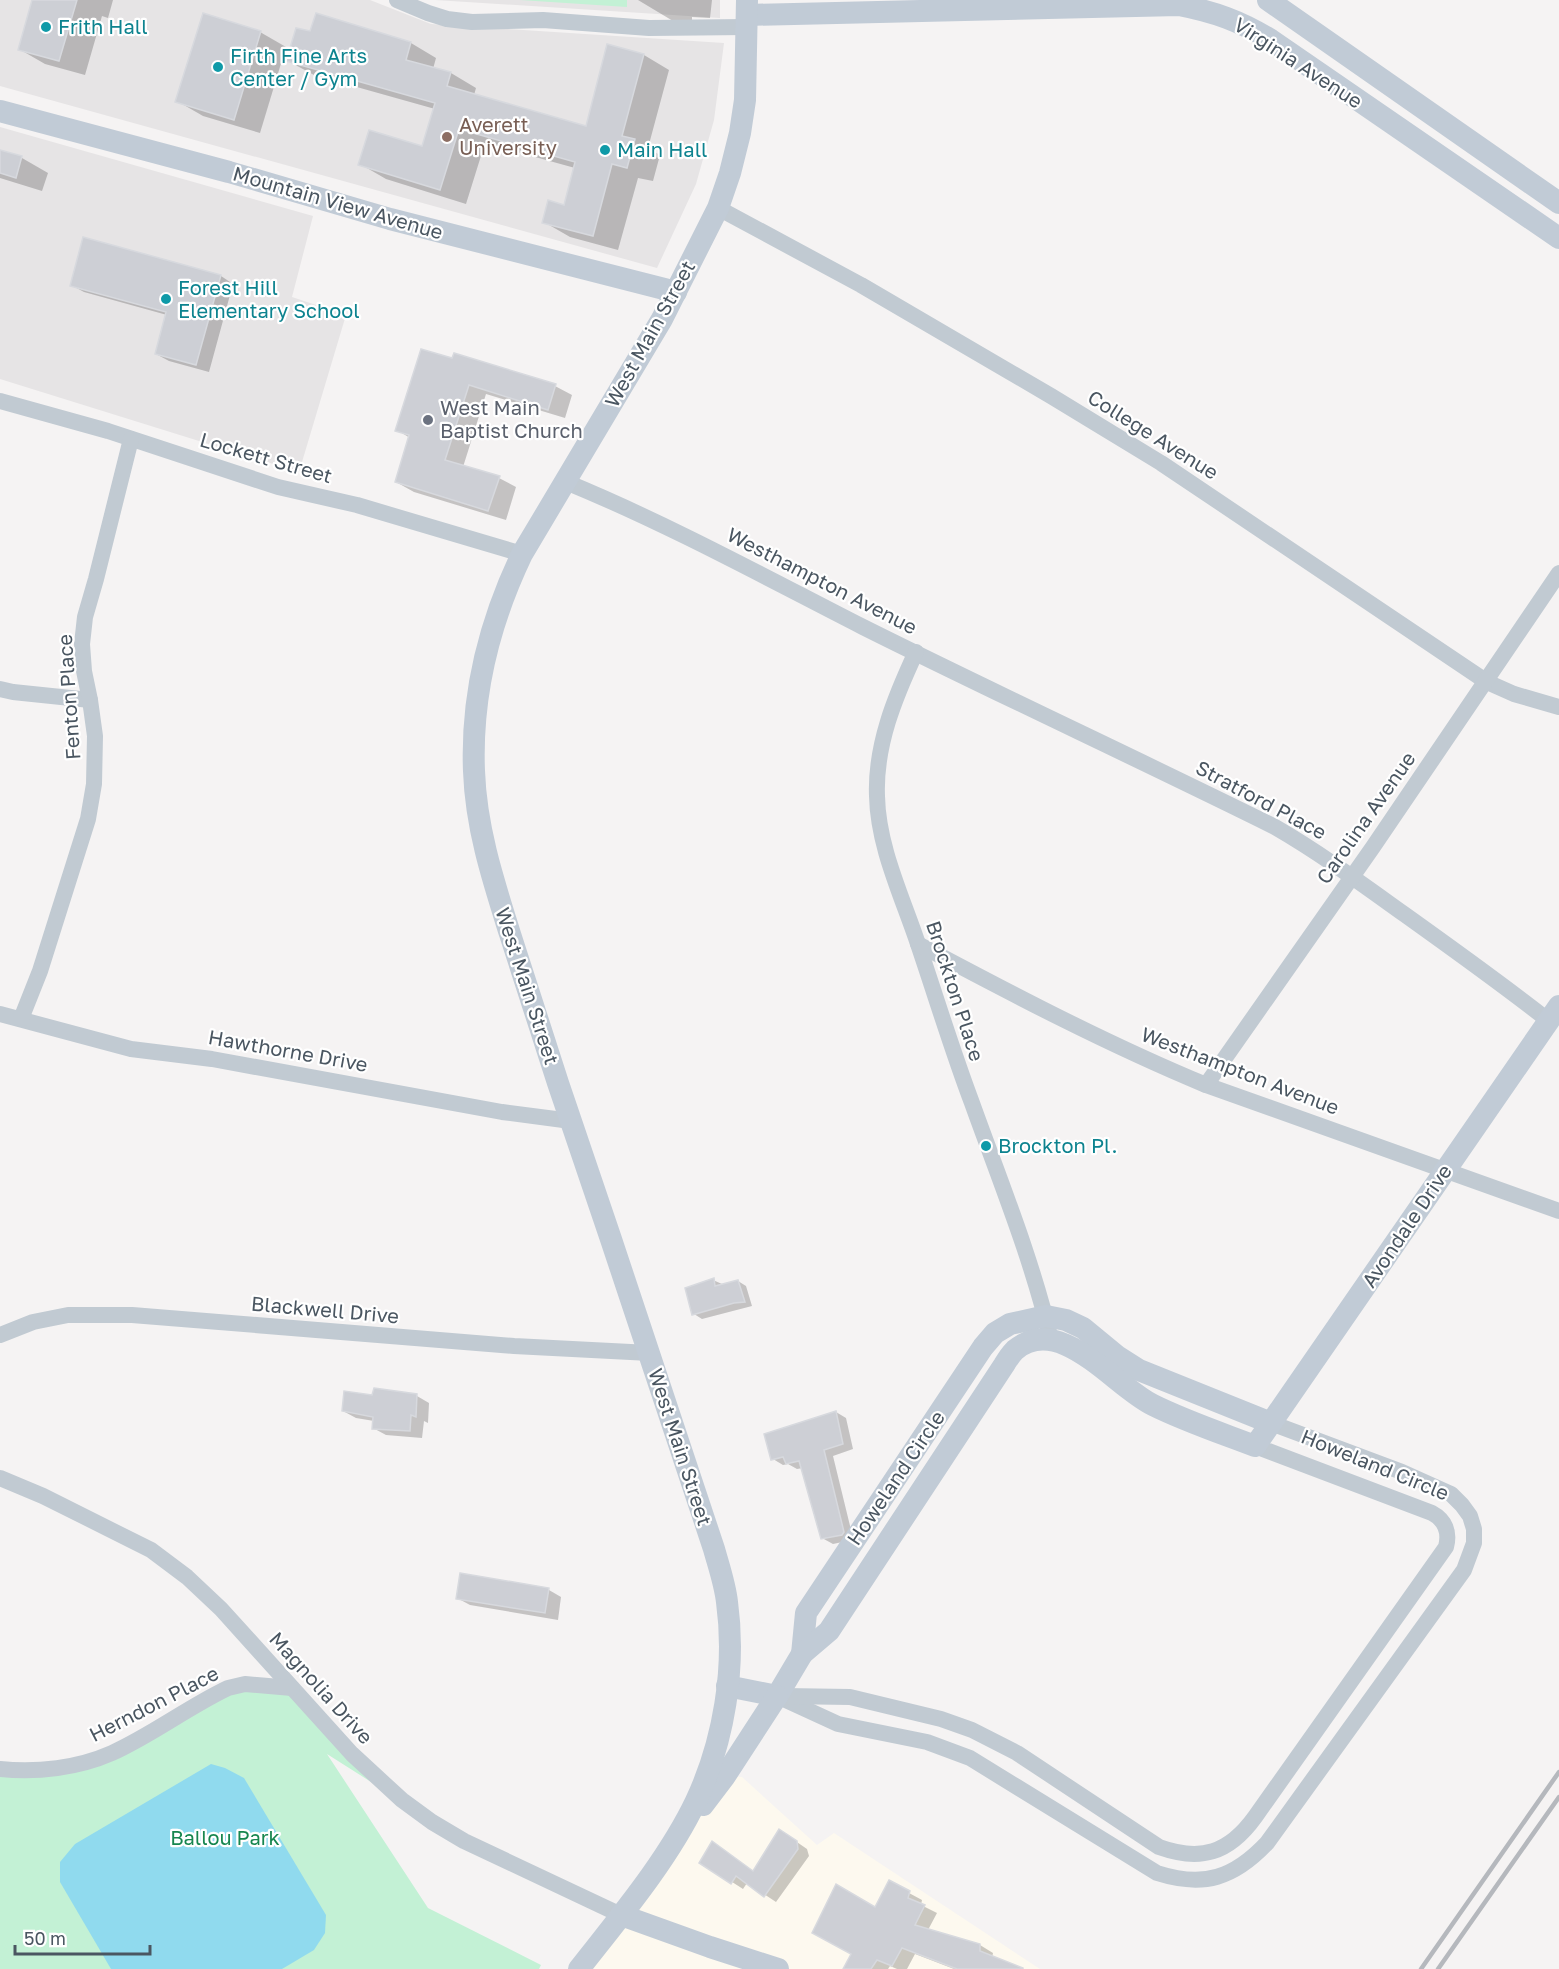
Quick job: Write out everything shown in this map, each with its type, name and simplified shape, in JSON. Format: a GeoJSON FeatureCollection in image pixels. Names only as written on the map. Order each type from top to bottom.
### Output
{"type":"FeatureCollection","features":[{"type":"Feature","properties":{"kind":"street"},"geometry":{"type":"LineString","coordinates":[[397,0],[428,14],[472,22],[543,20],[649,28],[747,14]]}},
{"type":"Feature","properties":{"kind":"street","name":"Virginia Avenue"},"geometry":{"type":"LineString","coordinates":[[1268,0],[1559,203]]}},
{"type":"Feature","properties":{"kind":"street","name":"Virginia Avenue"},"geometry":{"type":"LineString","coordinates":[[747,14],[1067,4],[1179,5],[1219,14],[1236,20],[1271,40],[1559,238]]}},
{"type":"Feature","properties":{"kind":"street","name":"West Main Street"},"geometry":{"type":"LineString","coordinates":[[579,1969],[669,1849],[695,1803],[719,1736],[727,1686],[730,1631],[724,1583],[650,1353],[571,1121],[486,855],[478,814],[474,772],[474,731],[484,656],[508,583],[522,554],[676,292],[718,208],[740,133],[745,100],[747,14]]}},
{"type":"Feature","properties":{"kind":"street","name":"Mountain View Avenue"},"geometry":{"type":"LineString","coordinates":[[0,111],[229,172],[390,219],[676,292]]}},
{"type":"Feature","properties":{"kind":"street","name":"College Avenue"},"geometry":{"type":"LineString","coordinates":[[718,208],[871,291],[1052,396],[1161,463],[1487,682],[1514,694],[1559,707]]}},
{"type":"Feature","properties":{"kind":"street","name":"Lockett Street"},"geometry":{"type":"LineString","coordinates":[[0,401],[278,486],[366,508],[522,554]]}},
{"type":"Feature","properties":{"kind":"street","name":"Fenton Place"},"geometry":{"type":"LineString","coordinates":[[21,1019],[40,971],[88,819],[94,784],[95,736],[82,644],[85,617],[130,439]]}},
{"type":"Feature","properties":{"kind":"street","name":"Westhampton Avenue"},"geometry":{"type":"LineString","coordinates":[[566,482],[705,545],[1057,721]]}},
{"type":"Feature","properties":{"kind":"street","name":"Carolina Avenue"},"geometry":{"type":"LineString","coordinates":[[1206,1084],[1487,682],[1559,573]]}},
{"type":"Feature","properties":{"kind":"street","name":"Brockton Place"},"geometry":{"type":"LineString","coordinates":[[916,652],[897,693],[886,728],[880,757],[877,794],[879,819],[886,854],[948,1038],[1025,1248],[1051,1340]]}},
{"type":"Feature","properties":{"kind":"street"},"geometry":{"type":"LineString","coordinates":[[0,689],[90,700]]}},
{"type":"Feature","properties":{"kind":"street","name":"Stratford Place"},"geometry":{"type":"LineString","coordinates":[[1057,721],[1275,827],[1351,876],[1508,988],[1554,1013]]}},
{"type":"Feature","properties":{"kind":"street","name":"Westhampton Avenue"},"geometry":{"type":"LineString","coordinates":[[918,944],[1129,1051],[1206,1084],[1559,1211]]}},
{"type":"Feature","properties":{"kind":"street","name":"Avondale Drive"},"geometry":{"type":"LineString","coordinates":[[1255,1446],[1554,1013]]}},
{"type":"Feature","properties":{"kind":"street","name":"Hawthorne Drive"},"geometry":{"type":"LineString","coordinates":[[0,1014],[131,1049],[212,1059],[502,1112],[571,1121]]}},
{"type":"Feature","properties":{"kind":"street","name":"Blackwell Drive"},"geometry":{"type":"LineString","coordinates":[[0,1335],[33,1322],[68,1315],[132,1315],[514,1346],[650,1353]]}},
{"type":"Feature","properties":{"kind":"street","name":"Howeland Circle"},"geometry":{"type":"LineString","coordinates":[[777,1696],[838,1724],[927,1742],[970,1758],[1146,1867],[1169,1877],[1197,1880],[1209,1878],[1241,1868],[1253,1858],[1275,1832],[1464,1570],[1474,1543],[1474,1529],[1470,1516],[1451,1494],[1402,1472],[1139,1370],[1117,1356],[1083,1328],[1066,1320],[1046,1317],[1026,1319],[1010,1324],[995,1333],[983,1347],[806,1613],[802,1654]]}},
{"type":"Feature","properties":{"kind":"street","name":"Howeland Circle"},"geometry":{"type":"LineString","coordinates":[[727,1686],[777,1696],[850,1697],[941,1719],[991,1738],[1159,1847],[1178,1853],[1202,1855],[1213,1853],[1245,1832],[1446,1547],[1447,1531],[1438,1516],[1152,1405],[1127,1389],[1085,1355],[1051,1340],[1037,1340],[1015,1350],[1004,1365],[828,1631],[802,1654],[777,1696]]}},
{"type":"Feature","properties":{"kind":"street"},"geometry":{"type":"LineString","coordinates":[[1388,1496],[1402,1472]]}},
{"type":"Feature","properties":{"kind":"street","name":"Magnolia Drive"},"geometry":{"type":"LineString","coordinates":[[0,1478],[43,1496],[151,1550],[187,1578],[221,1609],[352,1754],[402,1800],[432,1822],[464,1841],[621,1915]]}},
{"type":"Feature","properties":{"kind":"street"},"geometry":{"type":"LineString","coordinates":[[893,1482],[916,1497]]}},
{"type":"Feature","properties":{"kind":"street"},"geometry":{"type":"LineString","coordinates":[[1417,1588],[1439,1604]]}},
{"type":"Feature","properties":{"kind":"street","name":"Herndon Place"},"geometry":{"type":"LineString","coordinates":[[0,1769],[38,1770],[67,1767],[112,1753],[228,1688],[245,1684],[292,1688]]}},
{"type":"Feature","properties":{"kind":"street"},"geometry":{"type":"LineString","coordinates":[[669,1849],[725,1776],[777,1696]]}},
{"type":"Feature","properties":{"kind":"street"},"geometry":{"type":"LineString","coordinates":[[947,1749],[958,1725]]}},
{"type":"Feature","properties":{"kind":"street"},"geometry":{"type":"LineString","coordinates":[[1041,1801],[1055,1778]]}},
{"type":"Feature","properties":{"kind":"street"},"geometry":{"type":"LineString","coordinates":[[1255,1817],[1275,1832]]}},
{"type":"Feature","properties":{"kind":"street"},"geometry":{"type":"LineString","coordinates":[[1132,1859],[1147,1839]]}},
{"type":"Feature","properties":{"kind":"street"},"geometry":{"type":"LineString","coordinates":[[621,1915],[778,1969]]}},
{"type":"Feature","properties":{"kind":"shaded area","name":"Averett University"},"geometry":{"type":"Polygon","coordinates":[[[0,0],[370,0],[431,24],[724,43],[714,120],[696,184],[657,268],[0,86],[0,0]]]}},
{"type":"Feature","properties":{"kind":"shaded area"},"geometry":{"type":"Polygon","coordinates":[[[435,0],[720,0],[720,18],[435,0]]]}},
{"type":"Feature","properties":{"kind":"shaded area"},"geometry":{"type":"Polygon","coordinates":[[[0,127],[313,216],[292,297],[346,315],[299,472],[0,379],[0,127]]]}},
{"type":"Feature","properties":{"kind":"shaded area"},"geometry":{"type":"Polygon","coordinates":[[[725,1776],[742,1777],[817,1845],[834,1833],[1040,1969],[575,1969],[725,1776]]]}},
{"type":"Feature","properties":{"kind":"green space"},"geometry":{"type":"Polygon","coordinates":[[[520,0],[627,0],[627,7],[520,0]]]}},
{"type":"Feature","properties":{"kind":"green space","name":"Ballou Park"},"geometry":{"type":"Polygon","coordinates":[[[245,1684],[292,1688],[352,1754],[464,1841],[327,1754],[428,1908],[541,1965],[539,1969],[0,1969],[0,1768],[84,1763],[245,1684]]]}},
{"type":"Feature","properties":{"kind":"water"},"geometry":{"type":"Polygon","coordinates":[[[211,1764],[244,1778],[326,1915],[325,1933],[314,1950],[282,1969],[111,1969],[60,1882],[60,1862],[75,1844],[211,1764]]]}},
{"type":"Feature","properties":{"kind":"building","name":"Frith Hall"},"geometry":{"type":"Polygon","coordinates":[[[32,0],[77,0],[59,61],[18,50],[32,0]]]}},
{"type":"Feature","properties":{"kind":"building","name":"Firth Fine Arts Center / Gym"},"geometry":{"type":"Polygon","coordinates":[[[203,13],[261,31],[234,120],[175,102],[203,13]]]}},
{"type":"Feature","properties":{"kind":"building"},"geometry":{"type":"Polygon","coordinates":[[[316,13],[411,42],[406,60],[451,72],[447,86],[586,126],[607,44],[644,54],[622,136],[635,139],[627,168],[612,164],[593,236],[542,223],[548,200],[564,205],[575,162],[459,129],[440,190],[358,165],[369,130],[422,146],[435,103],[286,61],[296,28],[310,31],[316,13]]]}},
{"type":"Feature","properties":{"kind":"building"},"geometry":{"type":"Polygon","coordinates":[[[0,150],[22,156],[16,178],[0,173],[0,150]]]}},
{"type":"Feature","properties":{"kind":"building","name":"Forest Hill Elementary School"},"geometry":{"type":"Polygon","coordinates":[[[83,237],[221,275],[196,365],[155,354],[166,312],[70,286],[83,237]]]}},
{"type":"Feature","properties":{"kind":"building","name":"West Main Baptist Church"},"geometry":{"type":"Polygon","coordinates":[[[421,349],[452,358],[454,353],[556,384],[548,410],[469,385],[445,460],[500,476],[488,511],[395,482],[409,435],[395,431],[421,349]]]}},
{"type":"Feature","properties":{"kind":"building"},"geometry":{"type":"Polygon","coordinates":[[[714,1278],[715,1286],[738,1280],[745,1302],[692,1315],[685,1288],[714,1278]]]}},
{"type":"Feature","properties":{"kind":"building"},"geometry":{"type":"Polygon","coordinates":[[[374,1388],[417,1394],[416,1417],[411,1415],[410,1431],[372,1429],[373,1417],[342,1411],[344,1391],[372,1395],[374,1388]]]}},
{"type":"Feature","properties":{"kind":"building"},"geometry":{"type":"Polygon","coordinates":[[[836,1411],[843,1444],[824,1450],[844,1532],[842,1535],[821,1539],[799,1461],[786,1464],[783,1457],[771,1460],[764,1434],[836,1411]]]}},
{"type":"Feature","properties":{"kind":"building"},"geometry":{"type":"Polygon","coordinates":[[[460,1573],[549,1588],[545,1613],[456,1599],[460,1573]]]}},
{"type":"Feature","properties":{"kind":"building"},"geometry":{"type":"Polygon","coordinates":[[[779,1829],[797,1841],[798,1849],[764,1897],[736,1876],[731,1884],[699,1863],[712,1841],[753,1871],[779,1829]]]}},
{"type":"Feature","properties":{"kind":"building"},"geometry":{"type":"Polygon","coordinates":[[[889,1880],[910,1891],[908,1898],[925,1905],[915,1925],[980,1944],[980,1951],[1023,1969],[957,1969],[902,1948],[892,1966],[877,1960],[871,1969],[843,1969],[851,1954],[812,1933],[836,1884],[875,1907],[889,1880]]]}},
{"type":"Feature","properties":{"kind":"railway"},"geometry":{"type":"LineString","coordinates":[[1421,1969],[1559,1772]]}},
{"type":"Feature","properties":{"kind":"railway"},"geometry":{"type":"LineString","coordinates":[[1438,1969],[1559,1797]]}},
{"type":"Feature","properties":{"kind":"place","name":"Frith Hall"},"geometry":{"type":"Point","coordinates":[46,27]}},
{"type":"Feature","properties":{"kind":"place","name":"Firth Fine Arts Center / Gym"},"geometry":{"type":"Point","coordinates":[218,67]}},
{"type":"Feature","properties":{"kind":"place","name":"Averett University"},"geometry":{"type":"Point","coordinates":[447,137]}},
{"type":"Feature","properties":{"kind":"place","name":"Main Hall"},"geometry":{"type":"Point","coordinates":[605,150]}},
{"type":"Feature","properties":{"kind":"place","name":"Forest Hill Elementary School"},"geometry":{"type":"Point","coordinates":[166,299]}},
{"type":"Feature","properties":{"kind":"place","name":"West Main Baptist Church"},"geometry":{"type":"Point","coordinates":[428,420]}},
{"type":"Feature","properties":{"kind":"place","name":"Brockton Pl."},"geometry":{"type":"Point","coordinates":[986,1146]}}]}
